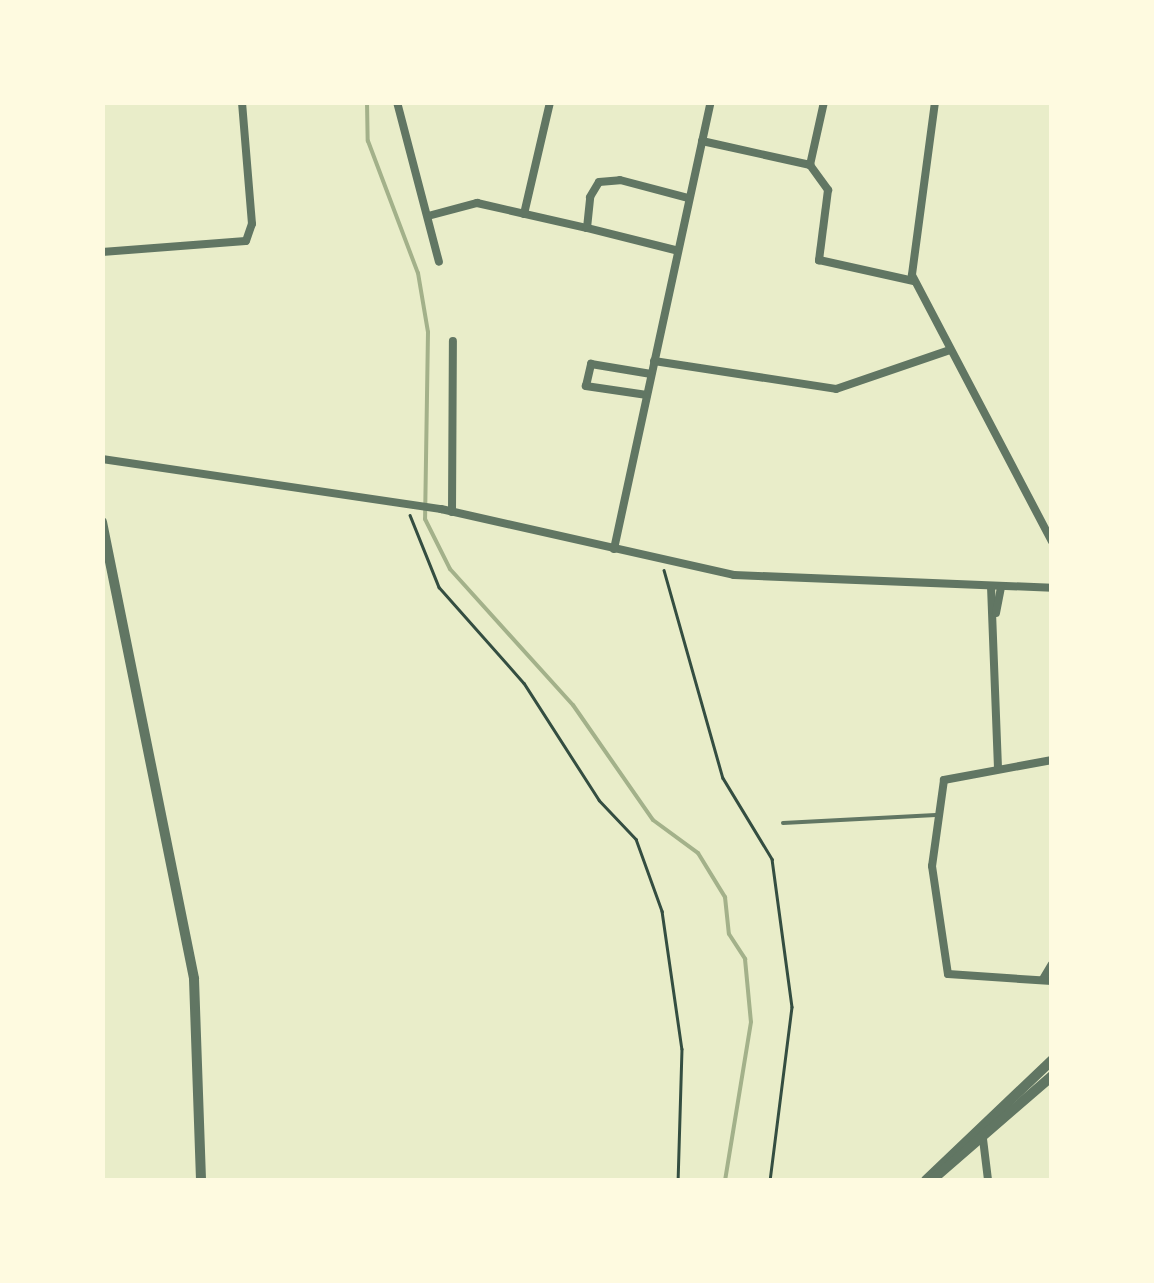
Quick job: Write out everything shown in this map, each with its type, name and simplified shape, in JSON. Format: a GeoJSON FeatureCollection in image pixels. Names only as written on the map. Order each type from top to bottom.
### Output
{"type":"FeatureCollection","features":[{"type":"Feature","properties":{"kind":"street"},"geometry":{"type":"LineString","coordinates":[[102,252],[246,240],[242,102]]}},
{"type":"Feature","properties":{"kind":"street"},"geometry":{"type":"LineString","coordinates":[[397,102],[439,262]]}},
{"type":"Feature","properties":{"kind":"street"},"geometry":{"type":"LineString","coordinates":[[524,214],[550,102]]}},
{"type":"Feature","properties":{"kind":"street"},"geometry":{"type":"LineString","coordinates":[[614,548],[710,102]]}},
{"type":"Feature","properties":{"kind":"street"},"geometry":{"type":"LineString","coordinates":[[810,165],[824,102]]}},
{"type":"Feature","properties":{"kind":"street"},"geometry":{"type":"LineString","coordinates":[[935,102],[914,281],[1016,460],[1052,542]]}},
{"type":"Feature","properties":{"kind":"street"},"geometry":{"type":"LineString","coordinates":[[702,141],[810,165],[828,190],[820,260],[914,281]]}},
{"type":"Feature","properties":{"kind":"street"},"geometry":{"type":"LineString","coordinates":[[587,228],[599,182],[688,198]]}},
{"type":"Feature","properties":{"kind":"street"},"geometry":{"type":"LineString","coordinates":[[428,216],[478,203],[676,250]]}},
{"type":"Feature","properties":{"kind":"street"},"geometry":{"type":"LineString","coordinates":[[452,340],[452,512]]}},
{"type":"Feature","properties":{"kind":"street"},"geometry":{"type":"LineString","coordinates":[[654,361],[836,389],[950,350]]}},
{"type":"Feature","properties":{"kind":"street"},"geometry":{"type":"LineString","coordinates":[[647,395],[586,386],[591,364],[651,374]]}},
{"type":"Feature","properties":{"kind":"street"},"geometry":{"type":"LineString","coordinates":[[102,459],[441,509],[666,560],[840,584],[1052,588]]}},
{"type":"Feature","properties":{"kind":"street"},"geometry":{"type":"LineString","coordinates":[[102,522],[194,980],[201,1180]]}},
{"type":"Feature","properties":{"kind":"street"},"geometry":{"type":"LineString","coordinates":[[996,587],[998,767]]}},
{"type":"Feature","properties":{"kind":"street"},"geometry":{"type":"LineString","coordinates":[[1052,760],[951,774],[936,815],[943,968],[965,982],[1047,980],[1052,964]]}},
{"type":"Feature","properties":{"kind":"street"},"geometry":{"type":"LineString","coordinates":[[979,1135],[1052,1060]]}},
{"type":"Feature","properties":{"kind":"street"},"geometry":{"type":"LineString","coordinates":[[929,1180],[1052,1076]]}},
{"type":"Feature","properties":{"kind":"street"},"geometry":{"type":"LineString","coordinates":[[979,1135],[988,1180]]}},
{"type":"Feature","properties":{"kind":"lane"},"geometry":{"type":"LineString","coordinates":[[783,824],[936,815]]}},
{"type":"Feature","properties":{"kind":"path"},"geometry":{"type":"LineString","coordinates":[[411,504],[439,587],[524,683],[599,800],[636,839],[662,911],[682,1049],[678,1180]]}},
{"type":"Feature","properties":{"kind":"path"},"geometry":{"type":"LineString","coordinates":[[666,560],[723,778],[736,810],[760,829],[792,1008],[770,1180]]}},
{"type":"Feature","properties":{"kind":"waterway"},"geometry":{"type":"LineString","coordinates":[[367,102],[368,141],[418,273],[428,332],[425,519],[450,569],[573,705],[653,820],[698,853],[725,897],[729,934],[745,959],[751,1022],[725,1180]]}}]}
